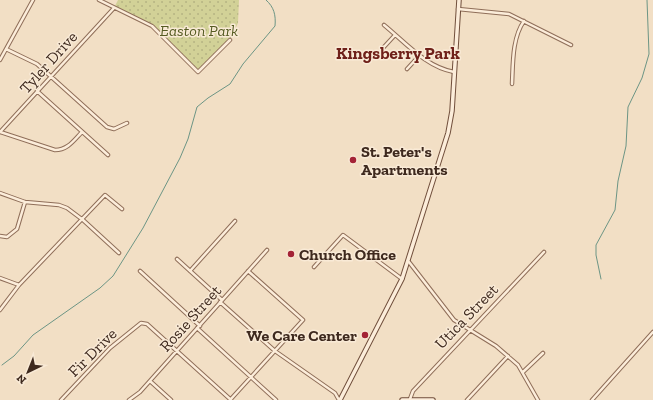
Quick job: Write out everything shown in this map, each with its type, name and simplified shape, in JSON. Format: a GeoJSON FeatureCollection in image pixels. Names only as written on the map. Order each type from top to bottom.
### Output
{"type":"FeatureCollection","features":[{"type":"Feature","properties":{"kind":"street"},"geometry":{"type":"LineString","coordinates":[[0,60],[33,0]]}},
{"type":"Feature","properties":{"kind":"street"},"geometry":{"type":"LineString","coordinates":[[99,0],[152,26],[198,72],[230,40]]}},
{"type":"Feature","properties":{"kind":"street"},"geometry":{"type":"LineString","coordinates":[[177,259],[275,351],[335,393],[340,400],[402,279],[409,262],[448,133],[452,111],[459,0]]}},
{"type":"Feature","properties":{"kind":"street","name":"Tyler Drive"},"geometry":{"type":"LineString","coordinates":[[0,132],[114,8]]}},
{"type":"Feature","properties":{"kind":"street"},"geometry":{"type":"LineString","coordinates":[[458,8],[502,12],[571,44]]}},
{"type":"Feature","properties":{"kind":"street"},"geometry":{"type":"LineString","coordinates":[[512,84],[516,44],[520,27],[524,21]]}},
{"type":"Feature","properties":{"kind":"street"},"geometry":{"type":"LineString","coordinates":[[384,25],[419,56],[437,67],[454,72]]}},
{"type":"Feature","properties":{"kind":"street"},"geometry":{"type":"LineString","coordinates":[[383,48],[395,35]]}},
{"type":"Feature","properties":{"kind":"street"},"geometry":{"type":"LineString","coordinates":[[6,49],[37,64],[107,127],[114,129],[127,123]]}},
{"type":"Feature","properties":{"kind":"street"},"geometry":{"type":"LineString","coordinates":[[407,69],[419,56]]}},
{"type":"Feature","properties":{"kind":"street"},"geometry":{"type":"LineString","coordinates":[[38,91],[108,155]]}},
{"type":"Feature","properties":{"kind":"street"},"geometry":{"type":"LineString","coordinates":[[0,132],[55,150],[62,150],[68,147],[82,132]]}},
{"type":"Feature","properties":{"kind":"street"},"geometry":{"type":"LineString","coordinates":[[0,193],[25,202],[59,205],[67,208],[83,220],[119,253]]}},
{"type":"Feature","properties":{"kind":"street"},"geometry":{"type":"LineString","coordinates":[[0,310],[20,285],[106,194],[122,209]]}},
{"type":"Feature","properties":{"kind":"street"},"geometry":{"type":"LineString","coordinates":[[0,236],[7,237],[17,229],[25,202]]}},
{"type":"Feature","properties":{"kind":"street"},"geometry":{"type":"LineString","coordinates":[[190,271],[235,221]]}},
{"type":"Feature","properties":{"kind":"street"},"geometry":{"type":"LineString","coordinates":[[314,267],[343,235],[402,279]]}},
{"type":"Feature","properties":{"kind":"street","name":"Rosie Street"},"geometry":{"type":"LineString","coordinates":[[129,400],[150,381],[267,250]]}},
{"type":"Feature","properties":{"kind":"street","name":"Utica Street"},"geometry":{"type":"LineString","coordinates":[[410,399],[413,391],[544,252]]}},
{"type":"Feature","properties":{"kind":"street"},"geometry":{"type":"LineString","coordinates":[[409,262],[450,316],[508,356],[524,372],[538,400]]}},
{"type":"Feature","properties":{"kind":"street"},"geometry":{"type":"LineString","coordinates":[[140,271],[200,326]]}},
{"type":"Feature","properties":{"kind":"street"},"geometry":{"type":"LineString","coordinates":[[177,351],[231,400],[252,377],[302,320],[248,272]]}},
{"type":"Feature","properties":{"kind":"street"},"geometry":{"type":"LineString","coordinates":[[0,278],[20,285]]}},
{"type":"Feature","properties":{"kind":"street","name":"Fir Drive"},"geometry":{"type":"LineString","coordinates":[[61,400],[110,348],[141,323],[147,324],[177,351]]}},
{"type":"Feature","properties":{"kind":"street"},"geometry":{"type":"LineString","coordinates":[[197,328],[276,400]]}},
{"type":"Feature","properties":{"kind":"street"},"geometry":{"type":"LineString","coordinates":[[592,400],[653,332]]}},
{"type":"Feature","properties":{"kind":"street"},"geometry":{"type":"LineString","coordinates":[[524,372],[543,353]]}},
{"type":"Feature","properties":{"kind":"street"},"geometry":{"type":"LineString","coordinates":[[467,400],[508,356]]}},
{"type":"Feature","properties":{"kind":"street"},"geometry":{"type":"LineString","coordinates":[[150,381],[171,400]]}},
{"type":"Feature","properties":{"kind":"street"},"geometry":{"type":"LineString","coordinates":[[335,393],[346,389]]}},
{"type":"Feature","properties":{"kind":"street"},"geometry":{"type":"LineString","coordinates":[[402,400],[433,400]]}},
{"type":"Feature","properties":{"kind":"green space","name":"Easton Park"},"geometry":{"type":"Polygon","coordinates":[[[118,0],[239,0],[238,23],[230,40],[198,72],[152,26],[114,8],[118,0]]]}},
{"type":"Feature","properties":{"kind":"waterway"},"geometry":{"type":"LineString","coordinates":[[2,365],[14,356],[33,335],[100,288],[113,276],[143,228],[180,158],[188,139],[197,107],[230,84],[243,64],[275,26],[274,12],[271,5],[266,0]]}},
{"type":"Feature","properties":{"kind":"waterway"},"geometry":{"type":"LineString","coordinates":[[601,279],[596,255],[596,245],[615,210],[618,181],[626,146],[628,107],[642,78],[649,54],[647,0]]}},
{"type":"Feature","properties":{"kind":"place","name":"St. Peter's Apartments"},"geometry":{"type":"Point","coordinates":[353,160]}},
{"type":"Feature","properties":{"kind":"place","name":"Church Office"},"geometry":{"type":"Point","coordinates":[291,254]}},
{"type":"Feature","properties":{"kind":"place","name":"We Care Center"},"geometry":{"type":"Point","coordinates":[365,335]}},
{"type":"Feature","properties":{"kind":"district","name":"Kingsberry Park"},"geometry":{"type":"Point","coordinates":[398,53]}}]}
